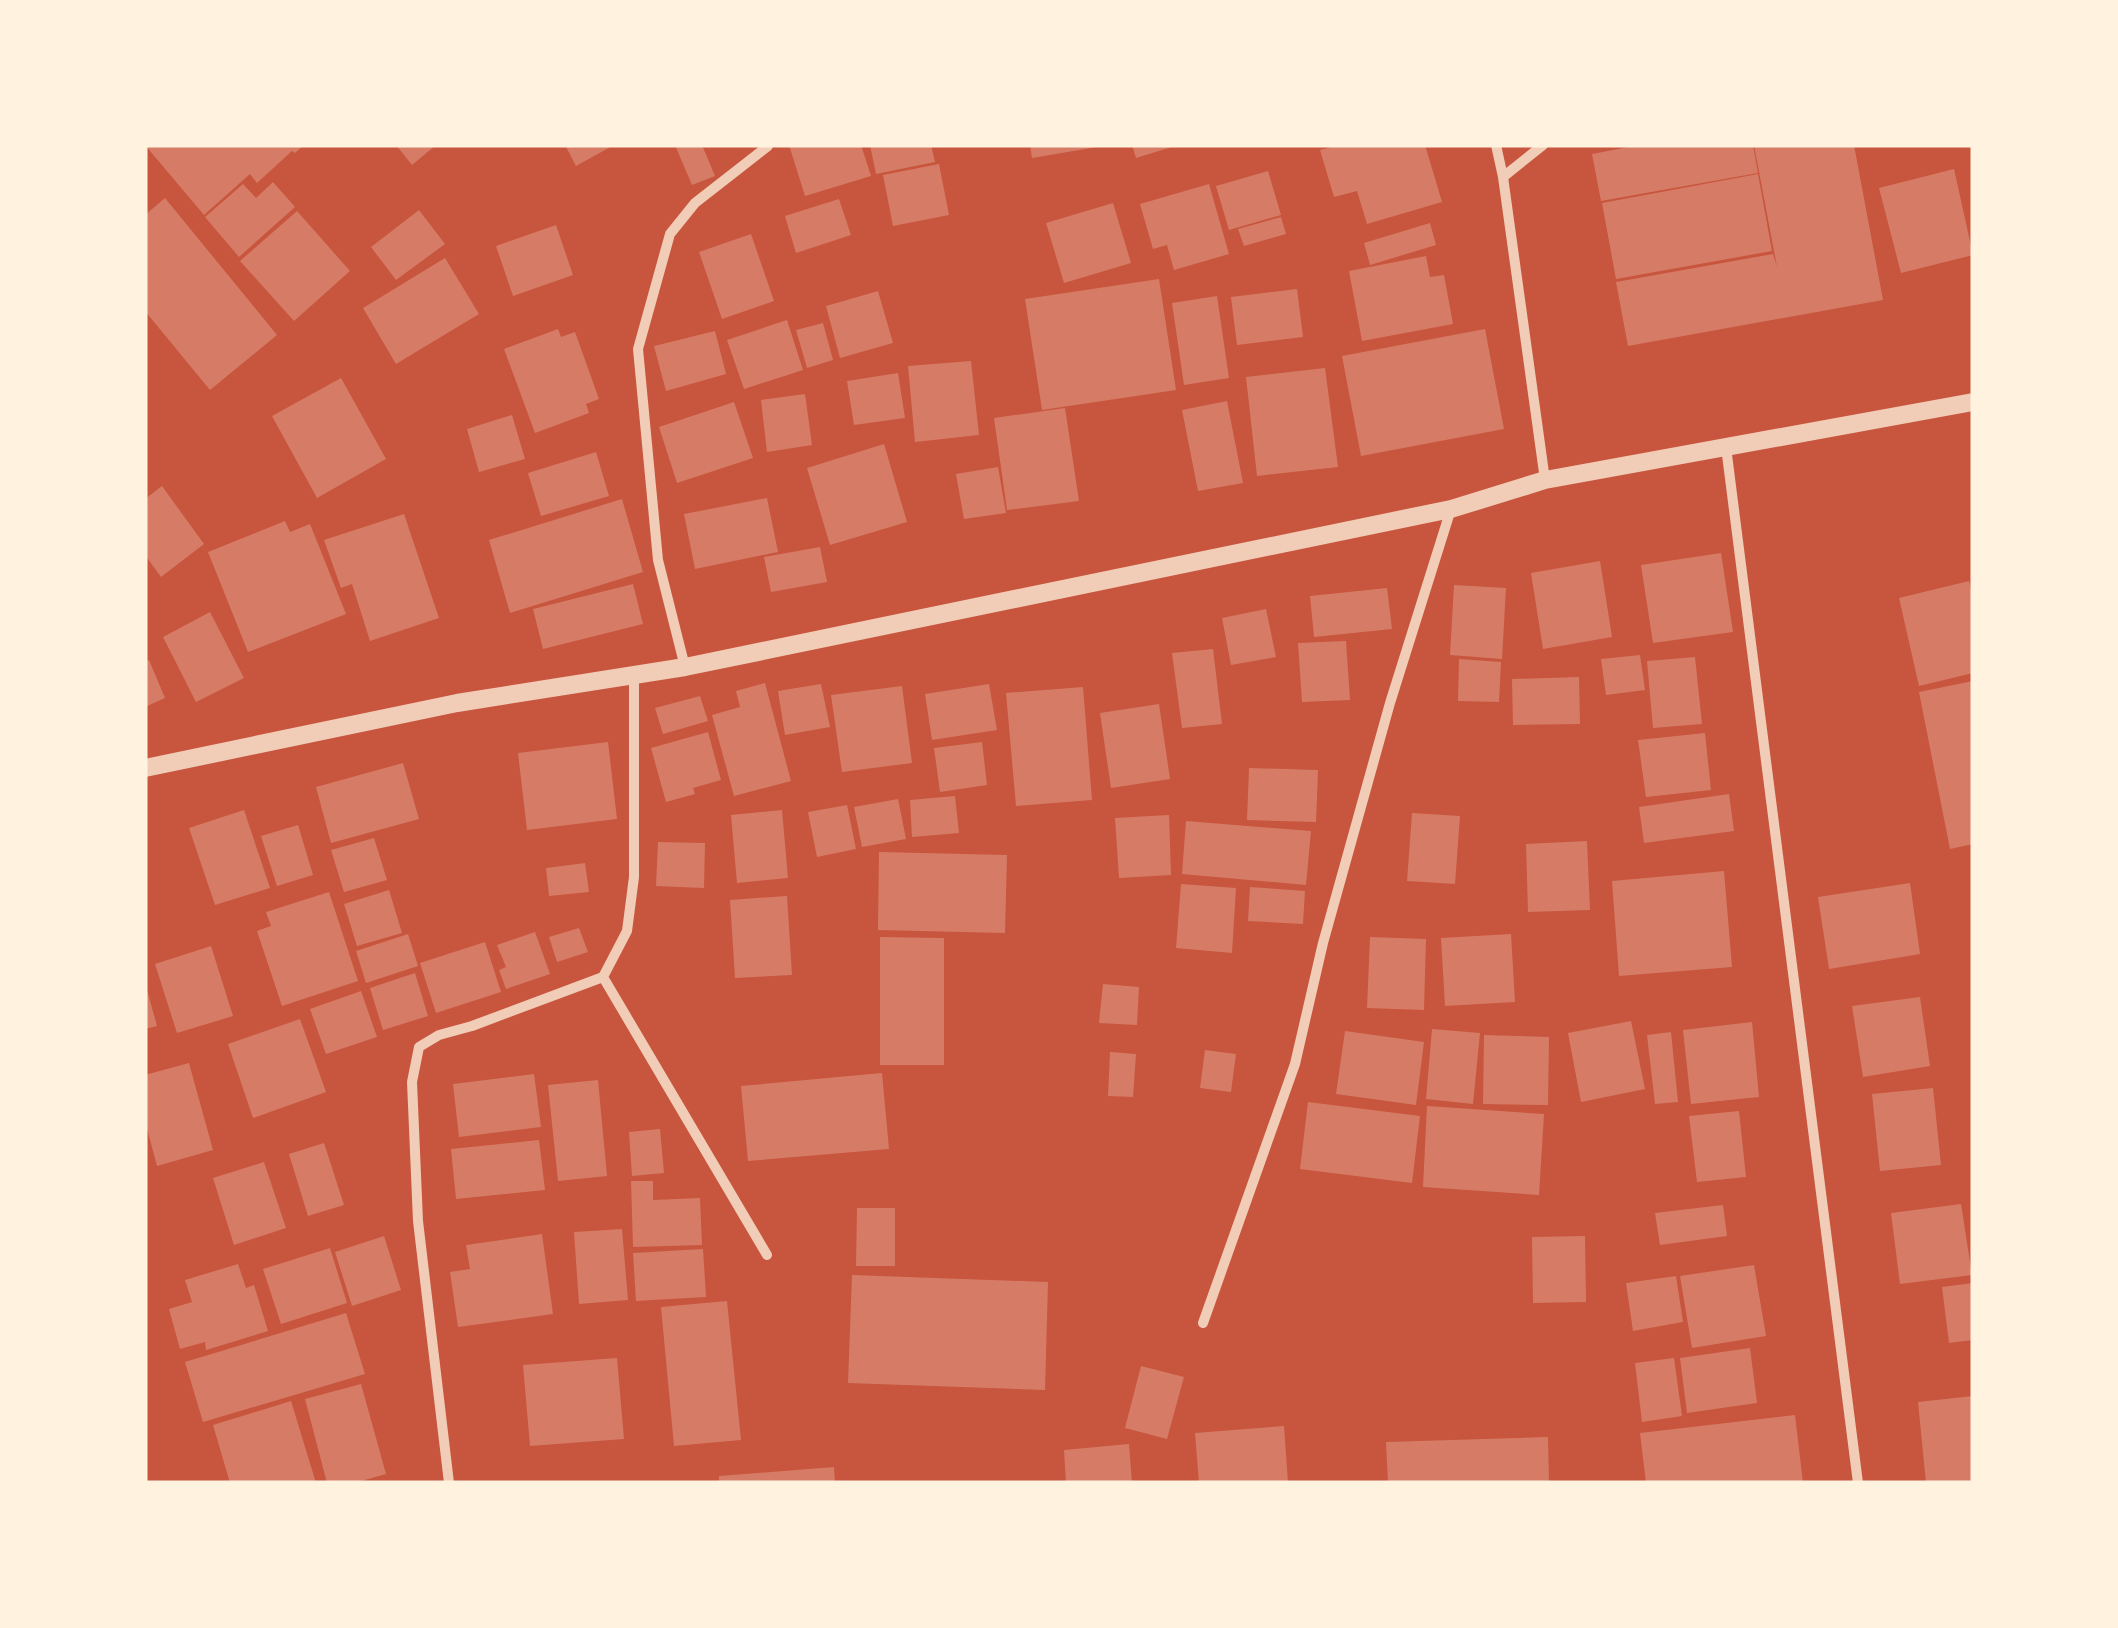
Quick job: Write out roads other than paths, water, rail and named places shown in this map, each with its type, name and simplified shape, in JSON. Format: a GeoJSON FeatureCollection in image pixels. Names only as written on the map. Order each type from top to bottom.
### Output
{"type":"FeatureCollection","features":[{"type":"Feature","properties":{"kind":"street"},"geometry":{"type":"LineString","coordinates":[[1496,145],[1545,480]]}},
{"type":"Feature","properties":{"kind":"street"},"geometry":{"type":"LineString","coordinates":[[1503,177],[1543,145]]}},
{"type":"Feature","properties":{"kind":"street"},"geometry":{"type":"LineString","coordinates":[[685,666],[658,560],[638,349],[670,234],[695,203],[768,146]]}},
{"type":"Feature","properties":{"kind":"street"},"geometry":{"type":"LineString","coordinates":[[145,768],[457,702],[685,666],[1451,509],[1545,480],[1973,402]]}},
{"type":"Feature","properties":{"kind":"street"},"geometry":{"type":"LineString","coordinates":[[1726,446],[1858,1483]]}},
{"type":"Feature","properties":{"kind":"street"},"geometry":{"type":"LineString","coordinates":[[1203,1323],[1294,1064],[1322,942],[1390,703],[1451,509]]}},
{"type":"Feature","properties":{"kind":"street"},"geometry":{"type":"LineString","coordinates":[[448,1483],[418,1221],[412,1082],[419,1047],[440,1035],[604,977],[627,931],[634,877],[634,675]]}},
{"type":"Feature","properties":{"kind":"street"},"geometry":{"type":"LineString","coordinates":[[604,977],[767,1255]]}}]}
